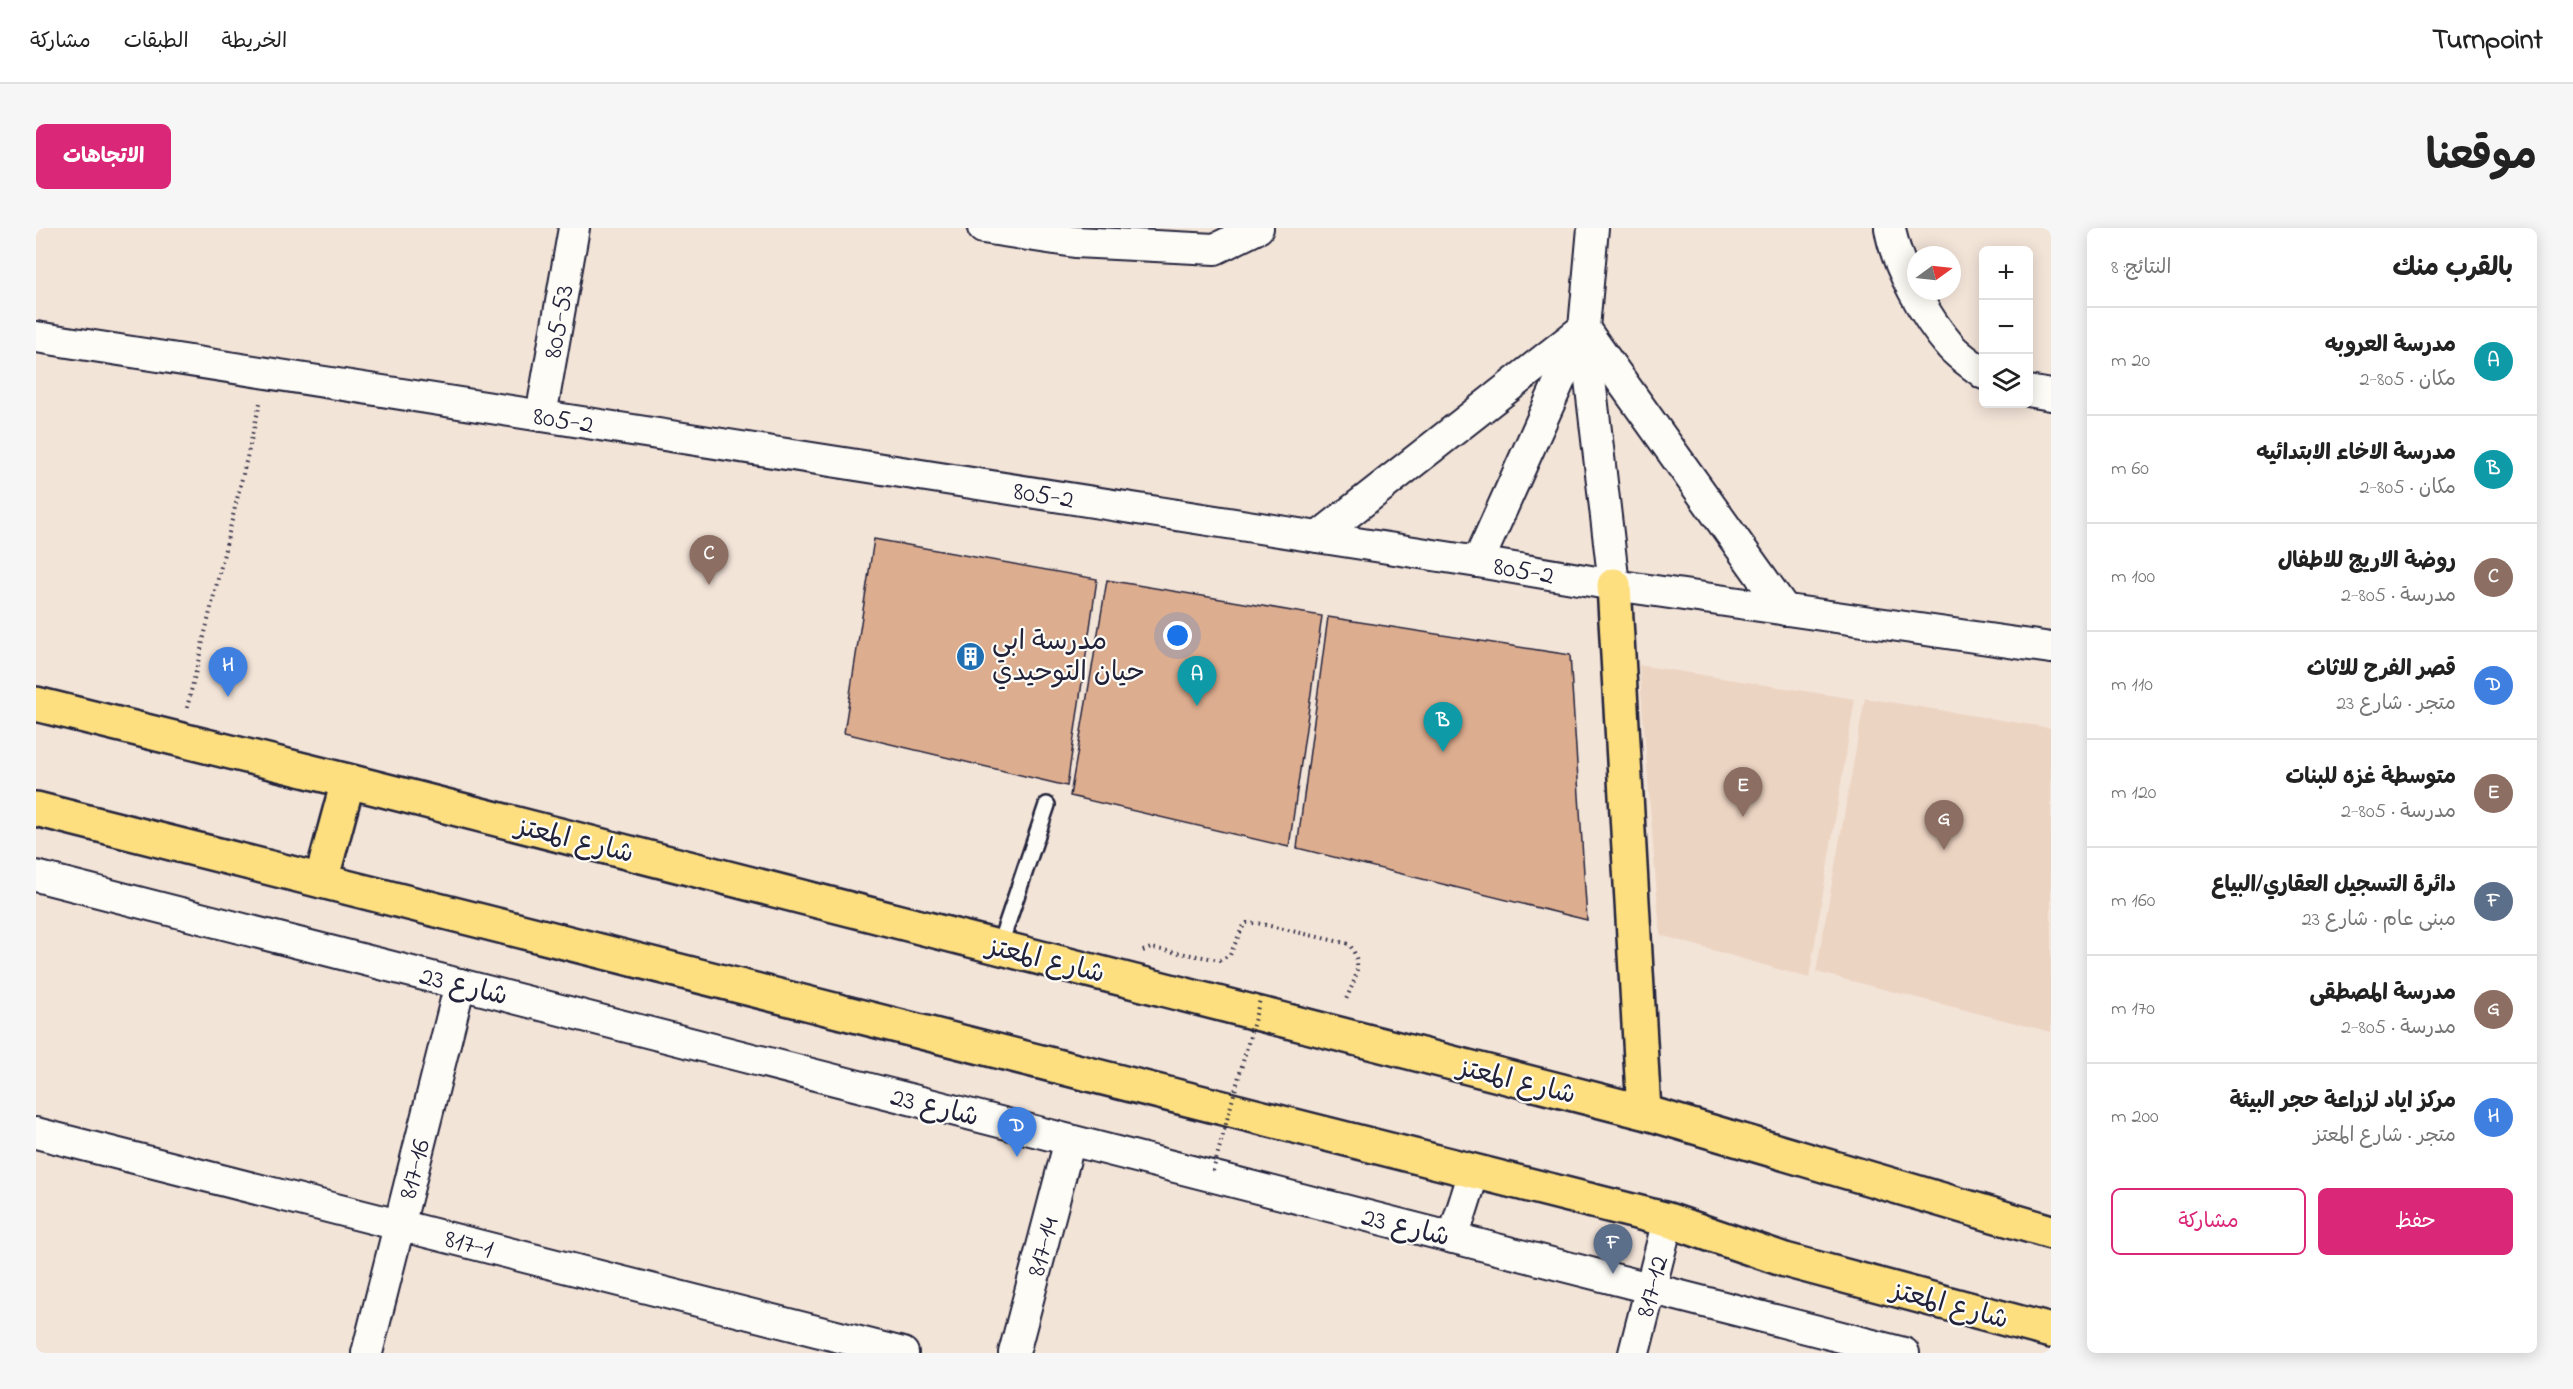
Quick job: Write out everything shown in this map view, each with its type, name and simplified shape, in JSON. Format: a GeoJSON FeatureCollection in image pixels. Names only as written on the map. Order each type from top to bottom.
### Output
{"type":"FeatureCollection","features":[{"type":"Feature","properties":{"kind":"main road"},"geometry":{"type":"LineString","coordinates":[[1614,585],[1644,1112]]}},
{"type":"Feature","properties":{"kind":"main road","name":"شارع المعتز"},"geometry":{"type":"LineString","coordinates":[[36,704],[348,781],[1644,1112],[2051,1232]]}},
{"type":"Feature","properties":{"kind":"main road"},"geometry":{"type":"LineString","coordinates":[[321,881],[348,781]]}},
{"type":"Feature","properties":{"kind":"main road","name":"شارع المعتز"},"geometry":{"type":"LineString","coordinates":[[36,809],[1668,1220],[1785,1260],[2051,1331]]}},
{"type":"Feature","properties":{"kind":"street","name":"805-53"},"geometry":{"type":"LineString","coordinates":[[541,416],[574,228]]}},
{"type":"Feature","properties":{"kind":"street"},"geometry":{"type":"LineString","coordinates":[[983,228],[1215,249],[1258,228]]}},
{"type":"Feature","properties":{"kind":"street"},"geometry":{"type":"LineString","coordinates":[[1593,228],[1584,328],[1614,585]]}},
{"type":"Feature","properties":{"kind":"street"},"geometry":{"type":"LineString","coordinates":[[1890,228],[1893,245],[1914,293],[1952,347],[1979,371]]}},
{"type":"Feature","properties":{"kind":"street"},"geometry":{"type":"LineString","coordinates":[[1318,537],[1584,328]]}},
{"type":"Feature","properties":{"kind":"street"},"geometry":{"type":"LineString","coordinates":[[1478,562],[1584,328]]}},
{"type":"Feature","properties":{"kind":"street"},"geometry":{"type":"LineString","coordinates":[[1584,328],[1785,610]]}},
{"type":"Feature","properties":{"kind":"street","name":"805-2"},"geometry":{"type":"LineString","coordinates":[[36,337],[1614,585],[2051,648]]}},
{"type":"Feature","properties":{"kind":"street"},"geometry":{"type":"LineString","coordinates":[[2033,392],[2051,395]]}},
{"type":"Feature","properties":{"kind":"street","name":"شارع 23"},"geometry":{"type":"LineString","coordinates":[[36,876],[1904,1353]]}},
{"type":"Feature","properties":{"kind":"street","name":"817-16"},"geometry":{"type":"LineString","coordinates":[[367,1353],[460,984]]}},
{"type":"Feature","properties":{"kind":"street","name":"817-1"},"geometry":{"type":"LineString","coordinates":[[36,1133],[903,1353]]}},
{"type":"Feature","properties":{"kind":"street","name":"817-14"},"geometry":{"type":"LineString","coordinates":[[1014,1353],[1070,1140]]}},
{"type":"Feature","properties":{"kind":"street"},"geometry":{"type":"LineString","coordinates":[[1453,1238],[1474,1172]]}},
{"type":"Feature","properties":{"kind":"street","name":"817-12"},"geometry":{"type":"LineString","coordinates":[[1634,1353],[1668,1220]]}},
{"type":"Feature","properties":{"kind":"lane"},"geometry":{"type":"LineString","coordinates":[[999,947],[1047,805]]}},
{"type":"Feature","properties":{"kind":"path"},"geometry":{"type":"LineString","coordinates":[[180,739],[267,373]]}},
{"type":"Feature","properties":{"kind":"path"},"geometry":{"type":"LineString","coordinates":[[1242,928],[1247,923],[1257,923],[1349,944],[1357,954],[1358,970],[1333,1032]]}},
{"type":"Feature","properties":{"kind":"path"},"geometry":{"type":"LineString","coordinates":[[1213,1171],[1261,996]]}},
{"type":"Feature","properties":{"kind":"shaded area"},"geometry":{"type":"Polygon","coordinates":[[[1639,665],[1855,699],[1809,978],[1660,935],[1639,665]]]}},
{"type":"Feature","properties":{"kind":"shaded area"},"geometry":{"type":"Polygon","coordinates":[[[1865,698],[2051,728],[2051,1032],[1816,972],[1865,698]]]}},
{"type":"Feature","properties":{"kind":"building","name":"مدرسة ابي حيان التوحيدي"},"geometry":{"type":"Polygon","coordinates":[[[874,539],[1097,579],[1067,786],[844,733],[874,539]]]}},
{"type":"Feature","properties":{"kind":"building"},"geometry":{"type":"Polygon","coordinates":[[[1107,580],[1322,616],[1289,847],[1070,796],[1107,580]]]}},
{"type":"Feature","properties":{"kind":"building"},"geometry":{"type":"Polygon","coordinates":[[[1328,617],[1570,655],[1587,920],[1297,848],[1328,617]]]}},
{"type":"Feature","properties":{"kind":"place","name":"روضة الاريج للاطفال"},"geometry":{"type":"Point","coordinates":[709,585]}},
{"type":"Feature","properties":{"kind":"place","name":"مدرسة ابي حيان التوحيدي"},"geometry":{"type":"Point","coordinates":[971,656]}},
{"type":"Feature","properties":{"kind":"place","name":"مركز اياد لزراعة حجر البيئة"},"geometry":{"type":"Point","coordinates":[228,697]}},
{"type":"Feature","properties":{"kind":"place","name":"مدرسة العروبه"},"geometry":{"type":"Point","coordinates":[1197,706]}},
{"type":"Feature","properties":{"kind":"place","name":"مدرسة الاخاء الابتدائيه"},"geometry":{"type":"Point","coordinates":[1443,752]}},
{"type":"Feature","properties":{"kind":"place","name":"متوسطة غزه للبنات"},"geometry":{"type":"Point","coordinates":[1743,817]}},
{"type":"Feature","properties":{"kind":"place","name":"مدرسة المصطقى"},"geometry":{"type":"Point","coordinates":[1944,850]}},
{"type":"Feature","properties":{"kind":"place","name":"قصر الفرح للاثاث"},"geometry":{"type":"Point","coordinates":[1017,1157]}},
{"type":"Feature","properties":{"kind":"place","name":"دائرة التسجيل العقاري/البياع"},"geometry":{"type":"Point","coordinates":[1613,1274]}}]}
